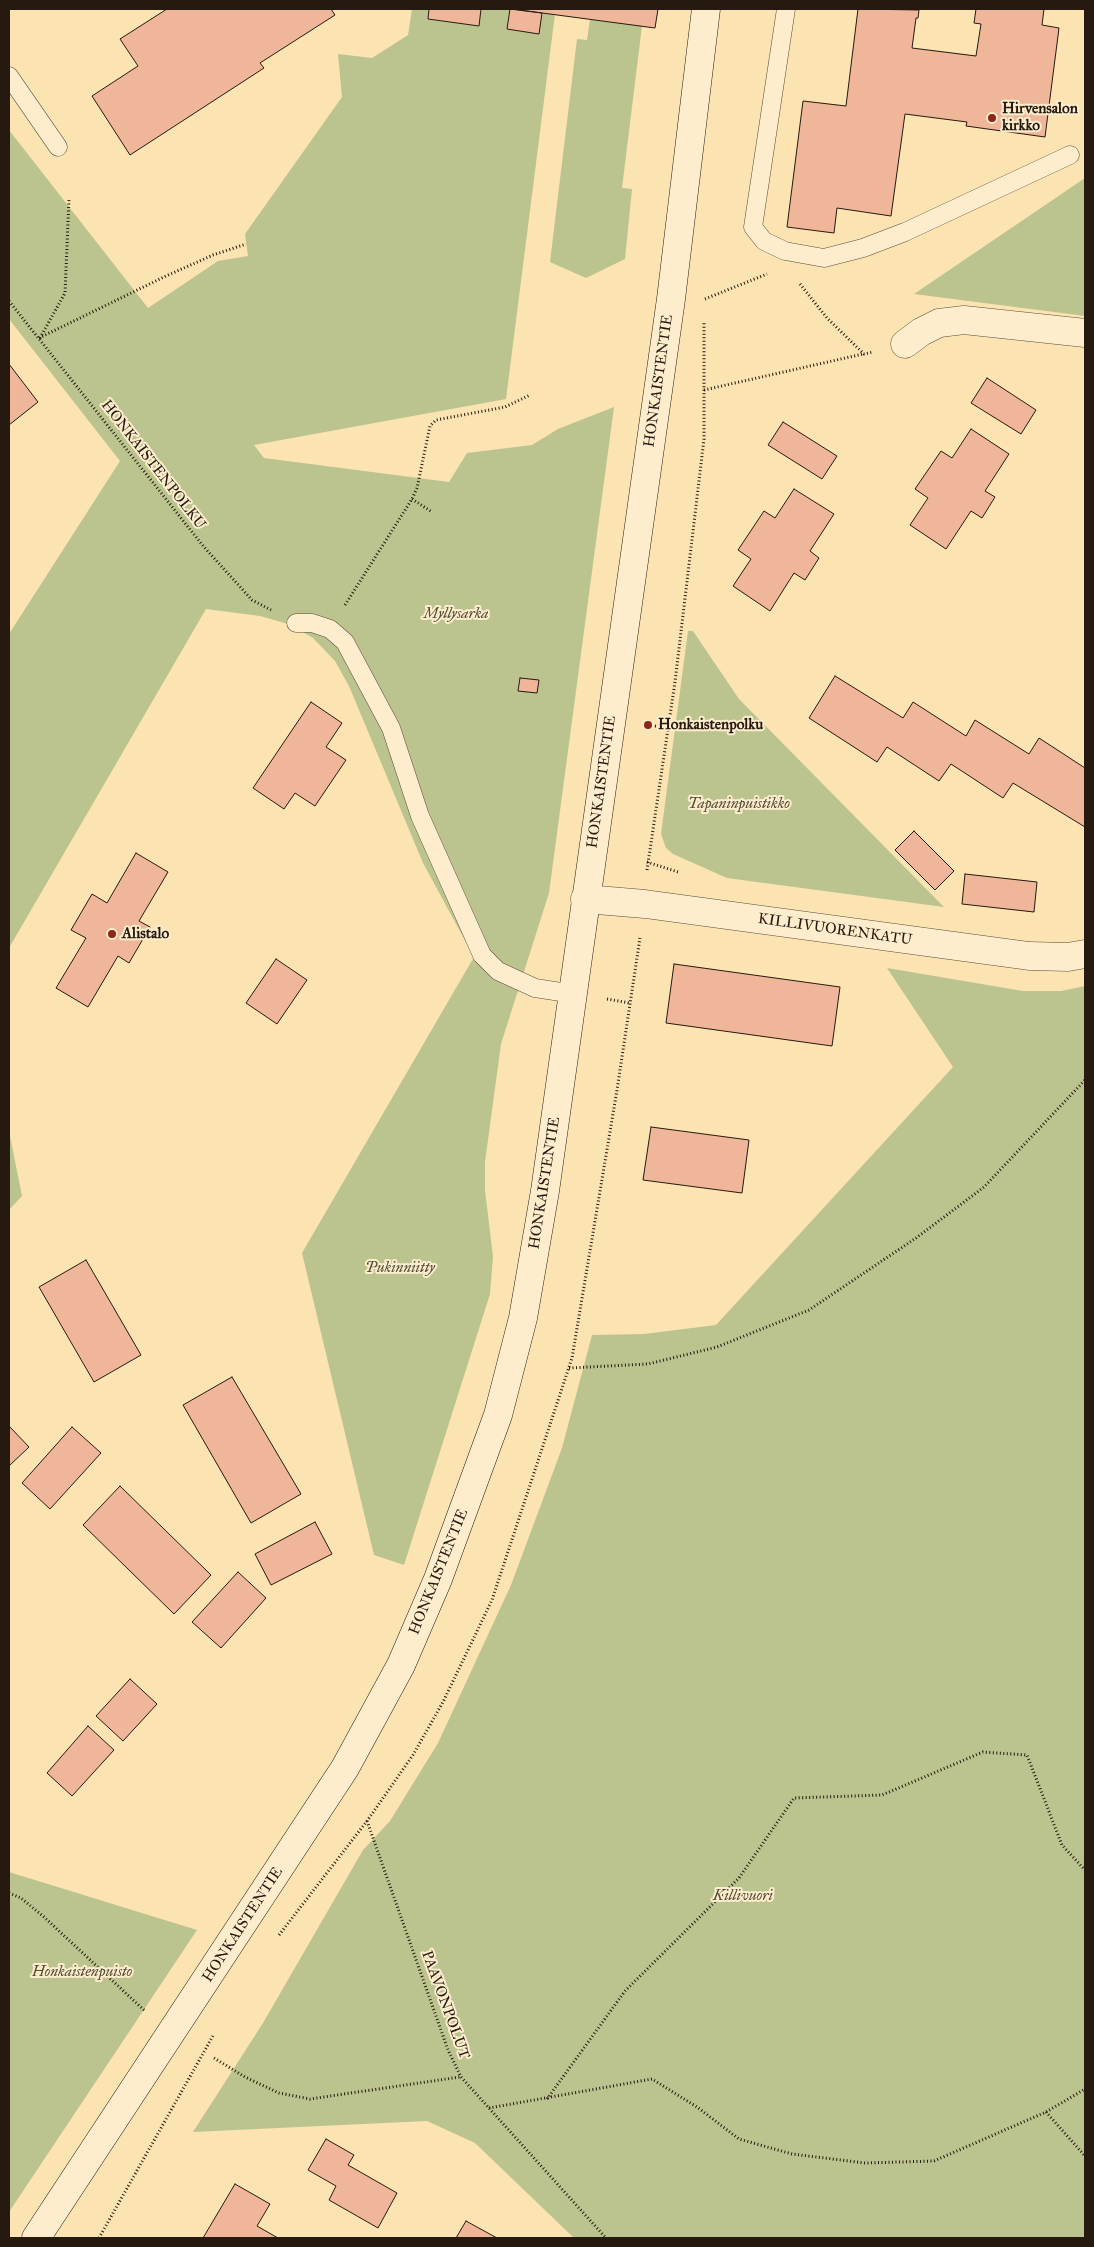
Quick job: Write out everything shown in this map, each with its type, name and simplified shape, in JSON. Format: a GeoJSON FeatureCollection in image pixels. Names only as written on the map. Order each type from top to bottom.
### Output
{"type":"FeatureCollection","features":[{"type":"Feature","properties":{"kind":"street","name":"HONKAISTENTIE"},"geometry":{"type":"LineString","coordinates":[[36,2238],[345,1768],[408,1648],[458,1527],[494,1424],[523,1318],[545,1191],[671,299],[706,9]]}},
{"type":"Feature","properties":{"kind":"street"},"geometry":{"type":"LineString","coordinates":[[905,344],[921,332],[939,323],[964,320],[1085,333]]}},
{"type":"Feature","properties":{"kind":"street","name":"KILLIVUORENKATU"},"geometry":{"type":"LineString","coordinates":[[585,900],[645,904],[1029,956],[1068,957],[1085,954]]}},
{"type":"Feature","properties":{"kind":"lane"},"geometry":{"type":"LineString","coordinates":[[786,9],[753,227],[764,240],[785,251],[824,258],[864,248],[905,232],[1070,154]]}},
{"type":"Feature","properties":{"kind":"lane"},"geometry":{"type":"LineString","coordinates":[[9,76],[58,147]]}},
{"type":"Feature","properties":{"kind":"lane"},"geometry":{"type":"LineString","coordinates":[[296,623],[312,623],[330,628],[344,642],[391,728],[420,816],[482,954],[498,972],[534,988],[574,994]]}},
{"type":"Feature","properties":{"kind":"path"},"geometry":{"type":"LineString","coordinates":[[39,338],[65,293],[68,199]]}},
{"type":"Feature","properties":{"kind":"path"},"geometry":{"type":"LineString","coordinates":[[39,338],[213,254],[246,244]]}},
{"type":"Feature","properties":{"kind":"path"},"geometry":{"type":"LineString","coordinates":[[700,301],[773,273]]}},
{"type":"Feature","properties":{"kind":"path"},"geometry":{"type":"LineString","coordinates":[[795,278],[827,318],[864,354]]}},
{"type":"Feature","properties":{"kind":"path","name":"HONKAISTENPOLKU"},"geometry":{"type":"LineString","coordinates":[[9,302],[204,547],[252,600],[296,623]]}},
{"type":"Feature","properties":{"kind":"path"},"geometry":{"type":"LineString","coordinates":[[704,390],[905,344]]}},
{"type":"Feature","properties":{"kind":"path"},"geometry":{"type":"LineString","coordinates":[[330,628],[412,499],[417,488],[430,426],[436,420],[505,407],[530,395]]}},
{"type":"Feature","properties":{"kind":"path"},"geometry":{"type":"LineString","coordinates":[[412,499],[432,512]]}},
{"type":"Feature","properties":{"kind":"path"},"geometry":{"type":"LineString","coordinates":[[648,725],[668,728]]}},
{"type":"Feature","properties":{"kind":"path"},"geometry":{"type":"LineString","coordinates":[[569,1368],[648,1364],[717,1347],[809,1310],[916,1238],[984,1187],[1085,1080]]}},
{"type":"Feature","properties":{"kind":"path"},"geometry":{"type":"LineString","coordinates":[[547,2099],[625,1991],[739,1878],[794,1798],[882,1795],[983,1752],[1027,1756],[1062,1844],[1085,1870]]}},
{"type":"Feature","properties":{"kind":"path","name":"PAAVONPOLUT"},"geometry":{"type":"LineString","coordinates":[[367,1821],[448,2050],[461,2077],[606,2238]]}},
{"type":"Feature","properties":{"kind":"path"},"geometry":{"type":"LineString","coordinates":[[9,1893],[21,1898],[44,1917],[145,2011]]}},
{"type":"Feature","properties":{"kind":"path"},"geometry":{"type":"LineString","coordinates":[[214,2058],[245,2077],[279,2093],[310,2099],[461,2077]]}},
{"type":"Feature","properties":{"kind":"path"},"geometry":{"type":"LineString","coordinates":[[489,2108],[652,2079],[697,2107],[739,2139],[792,2154],[865,2163],[934,2161],[1046,2112],[1085,2089]]}},
{"type":"Feature","properties":{"kind":"path"},"geometry":{"type":"LineString","coordinates":[[1046,2112],[1085,2156]]}},
{"type":"Feature","properties":{"kind":"green space"},"geometry":{"type":"Polygon","coordinates":[[[412,9],[429,9],[428,19],[478,26],[481,9],[510,9],[507,29],[539,33],[542,13],[555,14],[506,399],[254,445],[264,458],[449,482],[467,453],[532,445],[558,429],[614,407],[549,893],[501,1044],[485,1162],[485,1190],[493,1257],[490,1294],[404,1565],[374,1555],[302,1253],[474,957],[423,863],[349,686],[335,661],[313,638],[288,624],[260,616],[206,609],[9,948],[9,634],[120,461],[9,319],[9,130],[148,308],[218,261],[248,256],[245,234],[342,97],[338,54],[372,58],[408,35],[412,9]]]}},
{"type":"Feature","properties":{"kind":"green space"},"geometry":{"type":"Polygon","coordinates":[[[590,19],[642,26],[622,188],[632,189],[625,259],[586,278],[550,262],[577,39],[587,40],[590,19]]]}},
{"type":"Feature","properties":{"kind":"green space"},"geometry":{"type":"Polygon","coordinates":[[[1085,178],[1085,316],[914,294],[1085,178]]]}},
{"type":"Feature","properties":{"kind":"green space","name":"Tapaninpuistikko"},"geometry":{"type":"Polygon","coordinates":[[[688,631],[693,631],[739,699],[944,907],[727,878],[673,854],[666,848],[661,834],[688,631]]]}},
{"type":"Feature","properties":{"kind":"green space","name":"Killivuori"},"geometry":{"type":"Polygon","coordinates":[[[887,968],[1023,991],[1061,991],[1085,986],[1085,2238],[574,2238],[475,2143],[427,2121],[193,2132],[263,2023],[363,1850],[390,1821],[438,1743],[511,1585],[562,1448],[592,1335],[644,1334],[716,1325],[953,1067],[887,968]]]}},
{"type":"Feature","properties":{"kind":"green space"},"geometry":{"type":"Polygon","coordinates":[[[9,1131],[22,1196],[9,1210],[9,1131]]]}},
{"type":"Feature","properties":{"kind":"green space","name":"Honkaistenpuisto"},"geometry":{"type":"Polygon","coordinates":[[[9,1872],[197,1930],[9,2212],[9,1872]]]}},
{"type":"Feature","properties":{"kind":"building"},"geometry":{"type":"Polygon","coordinates":[[[167,9],[331,9],[335,15],[260,63],[264,68],[130,155],[92,96],[138,66],[120,39],[167,9]]]}},
{"type":"Feature","properties":{"kind":"building"},"geometry":{"type":"Polygon","coordinates":[[[429,9],[481,9],[479,26],[428,19],[429,9]]]}},
{"type":"Feature","properties":{"kind":"building"},"geometry":{"type":"Polygon","coordinates":[[[510,9],[542,13],[539,34],[507,29],[510,9]]]}},
{"type":"Feature","properties":{"kind":"building"},"geometry":{"type":"Polygon","coordinates":[[[512,9],[658,9],[655,28],[512,9]]]}},
{"type":"Feature","properties":{"kind":"building","name":"Hirvensalon kirkko"},"geometry":{"type":"Polygon","coordinates":[[[858,9],[919,10],[918,18],[916,18],[912,48],[976,56],[981,24],[974,23],[976,9],[1044,9],[1042,25],[1059,28],[1045,137],[966,126],[967,122],[905,114],[891,216],[837,208],[834,233],[787,227],[803,101],[846,106],[858,9]]]}},
{"type":"Feature","properties":{"kind":"building"},"geometry":{"type":"Polygon","coordinates":[[[9,364],[38,402],[9,425],[9,364]]]}},
{"type":"Feature","properties":{"kind":"building"},"geometry":{"type":"Polygon","coordinates":[[[987,378],[1036,410],[1021,434],[971,403],[987,378]]]}},
{"type":"Feature","properties":{"kind":"building"},"geometry":{"type":"Polygon","coordinates":[[[783,422],[837,456],[822,479],[768,445],[783,422]]]}},
{"type":"Feature","properties":{"kind":"building"},"geometry":{"type":"Polygon","coordinates":[[[971,429],[1009,454],[985,491],[995,497],[982,518],[971,511],[946,549],[910,525],[928,498],[915,489],[941,451],[952,458],[971,429]]]}},
{"type":"Feature","properties":{"kind":"building"},"geometry":{"type":"Polygon","coordinates":[[[794,489],[834,514],[810,551],[819,558],[805,580],[794,573],[770,611],[733,586],[751,559],[738,550],[764,511],[775,518],[794,489]]]}},
{"type":"Feature","properties":{"kind":"building"},"geometry":{"type":"Polygon","coordinates":[[[835,676],[903,718],[913,702],[966,736],[975,720],[1029,754],[1039,738],[1085,768],[1085,827],[1013,783],[1003,798],[951,764],[939,781],[887,747],[877,762],[809,718],[835,676]]]}},
{"type":"Feature","properties":{"kind":"building"},"geometry":{"type":"Polygon","coordinates":[[[520,678],[539,680],[537,693],[518,691],[520,678]]]}},
{"type":"Feature","properties":{"kind":"building"},"geometry":{"type":"Polygon","coordinates":[[[311,702],[342,723],[326,747],[346,760],[315,806],[295,793],[284,809],[253,788],[311,702]]]}},
{"type":"Feature","properties":{"kind":"building"},"geometry":{"type":"Polygon","coordinates":[[[914,831],[954,871],[935,890],[895,850],[914,831]]]}},
{"type":"Feature","properties":{"kind":"building","name":"Alistalo"},"geometry":{"type":"Polygon","coordinates":[[[136,853],[168,872],[139,921],[150,927],[129,963],[118,956],[88,1007],[56,988],[86,938],[71,930],[92,894],[107,903],[136,853]]]}},
{"type":"Feature","properties":{"kind":"building"},"geometry":{"type":"Polygon","coordinates":[[[965,874],[1037,882],[1034,912],[962,904],[965,874]]]}},
{"type":"Feature","properties":{"kind":"building"},"geometry":{"type":"Polygon","coordinates":[[[276,959],[307,980],[277,1024],[246,1003],[276,959]]]}},
{"type":"Feature","properties":{"kind":"building"},"geometry":{"type":"Polygon","coordinates":[[[674,964],[840,987],[832,1046],[666,1023],[674,964]]]}},
{"type":"Feature","properties":{"kind":"building"},"geometry":{"type":"Polygon","coordinates":[[[651,1127],[749,1140],[742,1193],[643,1180],[651,1127]]]}},
{"type":"Feature","properties":{"kind":"building"},"geometry":{"type":"Polygon","coordinates":[[[86,1260],[141,1355],[94,1382],[39,1287],[86,1260]]]}},
{"type":"Feature","properties":{"kind":"building"},"geometry":{"type":"Polygon","coordinates":[[[232,1377],[301,1494],[251,1523],[183,1405],[232,1377]]]}},
{"type":"Feature","properties":{"kind":"building"},"geometry":{"type":"Polygon","coordinates":[[[9,1426],[29,1447],[9,1466],[9,1426]]]}},
{"type":"Feature","properties":{"kind":"building"},"geometry":{"type":"Polygon","coordinates":[[[72,1427],[101,1453],[50,1509],[22,1483],[72,1427]]]}},
{"type":"Feature","properties":{"kind":"building"},"geometry":{"type":"Polygon","coordinates":[[[120,1486],[211,1575],[174,1614],[83,1525],[120,1486]]]}},
{"type":"Feature","properties":{"kind":"building"},"geometry":{"type":"Polygon","coordinates":[[[315,1522],[332,1554],[271,1585],[255,1554],[315,1522]]]}},
{"type":"Feature","properties":{"kind":"building"},"geometry":{"type":"Polygon","coordinates":[[[238,1572],[266,1598],[221,1648],[192,1622],[238,1572]]]}},
{"type":"Feature","properties":{"kind":"building"},"geometry":{"type":"Polygon","coordinates":[[[130,1679],[157,1704],[123,1741],[96,1716],[130,1679]]]}},
{"type":"Feature","properties":{"kind":"building"},"geometry":{"type":"Polygon","coordinates":[[[88,1726],[114,1750],[72,1796],[47,1773],[88,1726]]]}},
{"type":"Feature","properties":{"kind":"building"},"geometry":{"type":"Polygon","coordinates":[[[326,2139],[354,2155],[348,2165],[397,2193],[378,2228],[329,2200],[336,2186],[308,2170],[326,2139]]]}},
{"type":"Feature","properties":{"kind":"building"},"geometry":{"type":"Polygon","coordinates":[[[235,2184],[270,2204],[257,2226],[278,2238],[203,2238],[235,2184]]]}},
{"type":"Feature","properties":{"kind":"building"},"geometry":{"type":"Polygon","coordinates":[[[466,2221],[497,2238],[456,2238],[466,2221]]]}},
{"type":"Feature","properties":{"kind":"place","name":"Hirvensalon kirkko"},"geometry":{"type":"Point","coordinates":[992,118]}},
{"type":"Feature","properties":{"kind":"place","name":"Honkaistenpolku"},"geometry":{"type":"Point","coordinates":[648,725]}},
{"type":"Feature","properties":{"kind":"place","name":"Alistalo"},"geometry":{"type":"Point","coordinates":[112,934]}},
{"type":"Feature","properties":{"kind":"park label","name":"Myllysarka"},"geometry":{"type":"Point","coordinates":[456,614]}},
{"type":"Feature","properties":{"kind":"park label","name":"Pukinniitty"},"geometry":{"type":"Point","coordinates":[400,1268]}}]}
